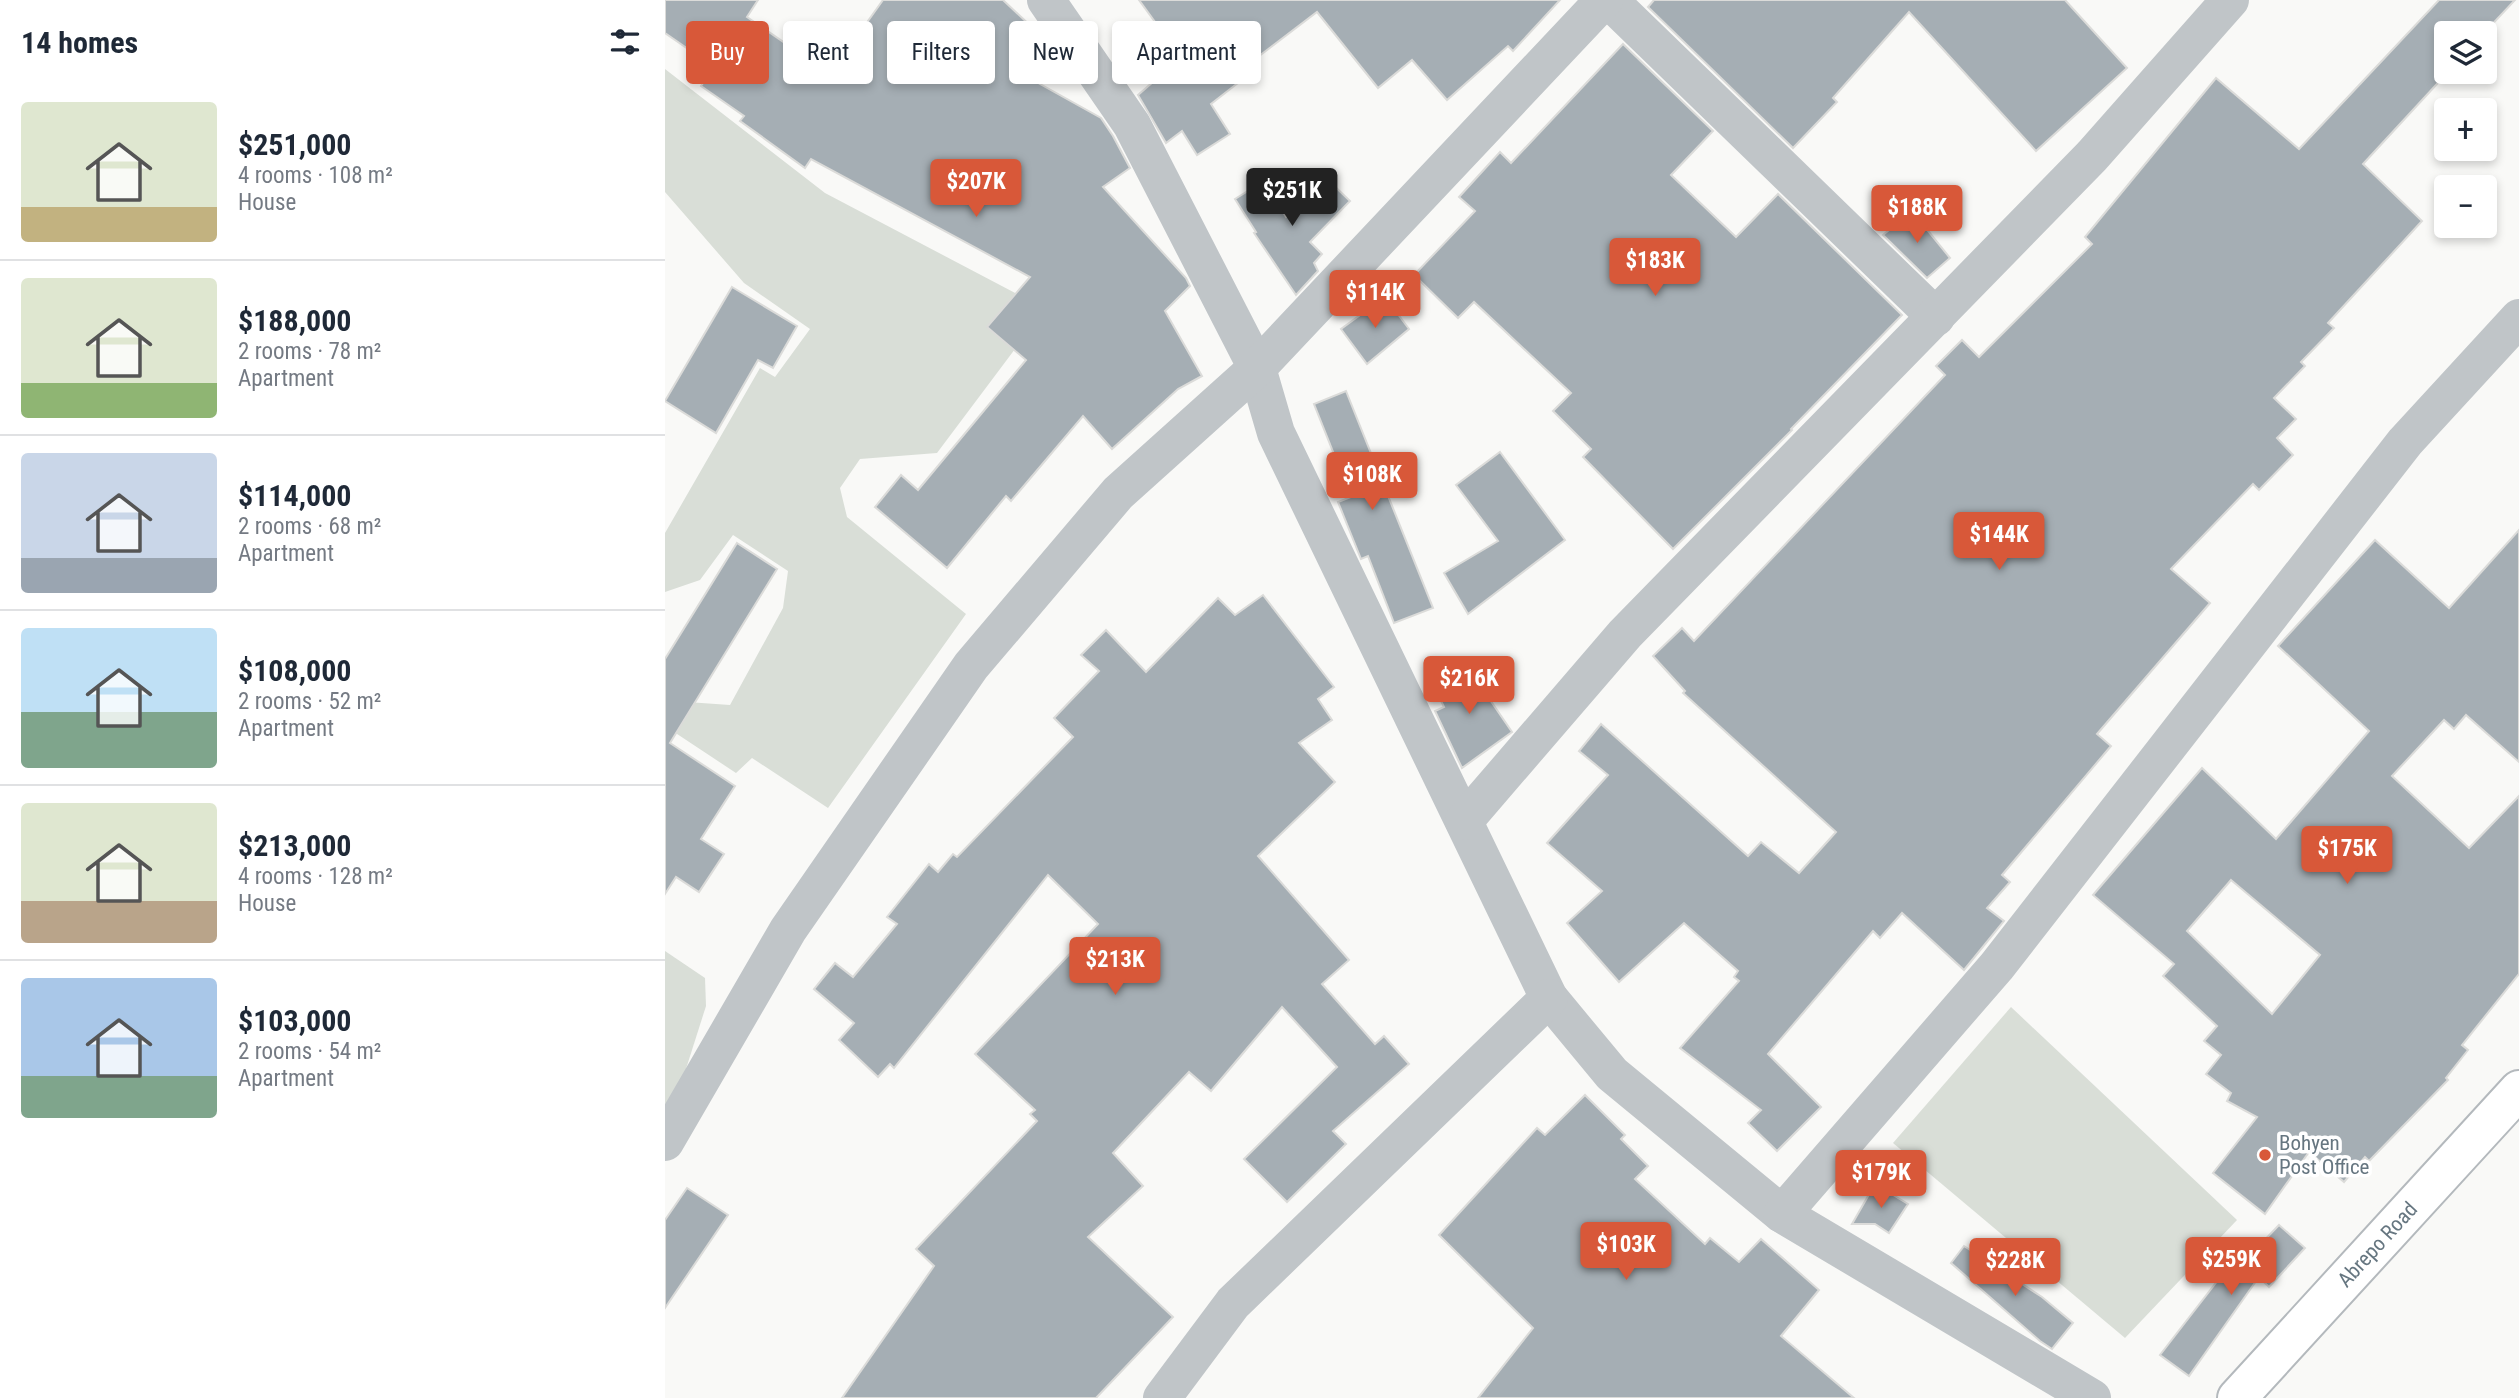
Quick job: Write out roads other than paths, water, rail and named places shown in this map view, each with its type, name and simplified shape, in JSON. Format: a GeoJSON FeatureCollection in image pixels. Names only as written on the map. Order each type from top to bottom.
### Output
{"type":"FeatureCollection","features":[{"type":"Feature","properties":{"kind":"main road","name":"Abrepo Road"},"geometry":{"type":"LineString","coordinates":[[2237,1398],[2519,1090]]}},
{"type":"Feature","properties":{"kind":"street"},"geometry":{"type":"LineString","coordinates":[[1046,0],[1132,125],[1257,368],[1276,433],[1549,998],[1612,1074],[1782,1214],[2092,1398]]}},
{"type":"Feature","properties":{"kind":"street"},"geometry":{"type":"LineString","coordinates":[[665,1142],[788,930],[971,666],[1118,493],[1257,368],[1607,0],[1936,317]]}},
{"type":"Feature","properties":{"kind":"street"},"geometry":{"type":"LineString","coordinates":[[1464,821],[1625,634],[2092,156],[2230,0]]}},
{"type":"Feature","properties":{"kind":"street"},"geometry":{"type":"LineString","coordinates":[[1782,1214],[1997,966],[2405,442],[2519,318]]}},
{"type":"Feature","properties":{"kind":"street"},"geometry":{"type":"LineString","coordinates":[[1162,1398],[1233,1303],[1549,998]]}},
{"type":"Feature","properties":{"kind":"place","name":"Bohyen Post Office"},"geometry":{"type":"Point","coordinates":[2265,1155]}}]}
